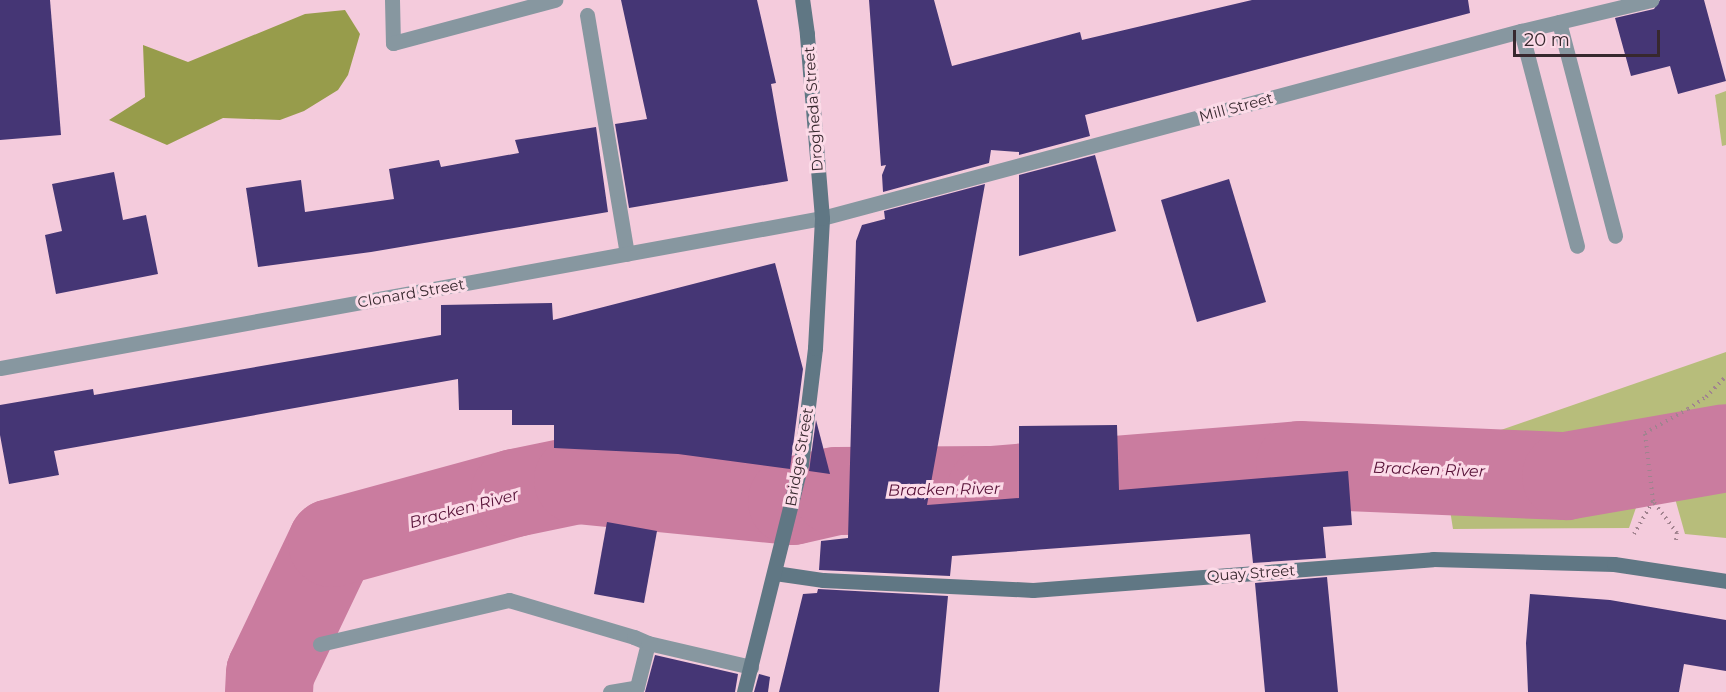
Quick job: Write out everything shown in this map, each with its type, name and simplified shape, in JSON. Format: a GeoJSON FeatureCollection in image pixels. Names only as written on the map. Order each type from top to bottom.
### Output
{"type":"FeatureCollection","features":[{"type":"Feature","properties":{"kind":"street"},"geometry":{"type":"LineString","coordinates":[[392,0],[393,43],[555,0]]}},
{"type":"Feature","properties":{"kind":"street","name":"Drogheda Street"},"geometry":{"type":"LineString","coordinates":[[802,0],[807,34],[822,218]]}},
{"type":"Feature","properties":{"kind":"street","name":"Mill Street"},"geometry":{"type":"LineString","coordinates":[[822,218],[1521,31],[1652,0]]}},
{"type":"Feature","properties":{"kind":"street"},"geometry":{"type":"LineString","coordinates":[[586,15],[627,254]]}},
{"type":"Feature","properties":{"kind":"street"},"geometry":{"type":"LineString","coordinates":[[1559,22],[1615,236]]}},
{"type":"Feature","properties":{"kind":"street"},"geometry":{"type":"LineString","coordinates":[[1521,31],[1577,246]]}},
{"type":"Feature","properties":{"kind":"street","name":"Clonard Street"},"geometry":{"type":"LineString","coordinates":[[0,369],[822,218]]}},
{"type":"Feature","properties":{"kind":"street","name":"Bridge Street"},"geometry":{"type":"LineString","coordinates":[[744,692],[801,464],[815,348],[822,218]]}},
{"type":"Feature","properties":{"kind":"street","name":"Quay Street"},"geometry":{"type":"LineString","coordinates":[[775,573],[823,580],[1033,590],[1433,560],[1614,564],[1726,581]]}},
{"type":"Feature","properties":{"kind":"street"},"geometry":{"type":"LineString","coordinates":[[320,644],[509,600],[648,643],[751,667]]}},
{"type":"Feature","properties":{"kind":"street"},"geometry":{"type":"LineString","coordinates":[[609,692],[637,687],[648,643]]}},
{"type":"Feature","properties":{"kind":"path"},"geometry":{"type":"LineString","coordinates":[[1675,548],[1677,533],[1653,501],[1645,433],[1706,397],[1726,375]]}},
{"type":"Feature","properties":{"kind":"path"},"geometry":{"type":"LineString","coordinates":[[1632,541],[1635,530],[1653,501]]}},
{"type":"Feature","properties":{"kind":"green space"},"geometry":{"type":"Polygon","coordinates":[[[345,10],[360,34],[348,75],[338,90],[304,111],[280,120],[223,118],[167,145],[109,120],[145,97],[143,45],[188,62],[305,14],[345,10]]]}},
{"type":"Feature","properties":{"kind":"green space"},"geometry":{"type":"Polygon","coordinates":[[[1726,91],[1726,145],[1722,146],[1715,95],[1726,91]]]}},
{"type":"Feature","properties":{"kind":"green space"},"geometry":{"type":"Polygon","coordinates":[[[1726,352],[1726,419],[1618,438],[1464,454],[1455,446],[1726,352]]]}},
{"type":"Feature","properties":{"kind":"green space"},"geometry":{"type":"Polygon","coordinates":[[[1726,467],[1726,538],[1685,534],[1669,477],[1726,467]]]}},
{"type":"Feature","properties":{"kind":"green space"},"geometry":{"type":"Polygon","coordinates":[[[1640,496],[1629,528],[1453,529],[1450,510],[1640,496]]]}},
{"type":"Feature","properties":{"kind":"building"},"geometry":{"type":"Polygon","coordinates":[[[0,0],[50,0],[61,135],[0,140],[0,0]]]}},
{"type":"Feature","properties":{"kind":"building"},"geometry":{"type":"Polygon","coordinates":[[[621,0],[757,0],[776,83],[771,84],[788,181],[629,208],[615,124],[647,119],[621,0]]]}},
{"type":"Feature","properties":{"kind":"building"},"geometry":{"type":"Polygon","coordinates":[[[869,0],[934,0],[952,66],[1080,32],[1082,40],[1252,0],[1468,0],[1470,13],[1085,115],[1090,136],[1019,155],[1019,152],[991,150],[989,163],[883,192],[882,175],[886,165],[881,166],[869,0]]]}},
{"type":"Feature","properties":{"kind":"building"},"geometry":{"type":"Polygon","coordinates":[[[1660,0],[1704,0],[1726,81],[1678,94],[1670,66],[1631,76],[1615,18],[1654,9],[1660,0]]]}},
{"type":"Feature","properties":{"kind":"building"},"geometry":{"type":"Polygon","coordinates":[[[596,127],[608,212],[371,252],[258,267],[246,188],[301,180],[305,212],[394,199],[389,169],[439,160],[441,167],[519,153],[515,140],[596,127]]]}},
{"type":"Feature","properties":{"kind":"building"},"geometry":{"type":"Polygon","coordinates":[[[1095,155],[1116,231],[1019,256],[1019,175],[1095,155]]]}},
{"type":"Feature","properties":{"kind":"building"},"geometry":{"type":"Polygon","coordinates":[[[114,172],[123,220],[146,215],[158,274],[56,294],[45,235],[62,231],[52,184],[114,172]]]}},
{"type":"Feature","properties":{"kind":"building"},"geometry":{"type":"Polygon","coordinates":[[[1229,179],[1266,302],[1197,322],[1161,200],[1229,179]]]}},
{"type":"Feature","properties":{"kind":"building"},"geometry":{"type":"Polygon","coordinates":[[[985,184],[927,505],[1019,498],[1019,426],[1117,425],[1119,490],[1348,471],[1352,525],[1323,527],[1326,558],[1253,563],[1250,534],[952,556],[950,576],[819,570],[821,541],[848,538],[856,241],[862,225],[885,219],[884,211],[985,184]]]}},
{"type":"Feature","properties":{"kind":"building"},"geometry":{"type":"Polygon","coordinates":[[[775,263],[803,369],[790,469],[678,454],[554,448],[554,425],[512,425],[512,410],[459,410],[458,379],[54,451],[59,475],[9,484],[0,435],[0,405],[93,389],[94,395],[441,335],[441,305],[552,303],[553,320],[775,263]]]}},
{"type":"Feature","properties":{"kind":"building"},"geometry":{"type":"Polygon","coordinates":[[[816,420],[830,474],[809,471],[816,420]]]}},
{"type":"Feature","properties":{"kind":"building"},"geometry":{"type":"Polygon","coordinates":[[[607,522],[657,531],[644,603],[594,594],[607,522]]]}},
{"type":"Feature","properties":{"kind":"building"},"geometry":{"type":"Polygon","coordinates":[[[1327,577],[1338,692],[1265,692],[1255,583],[1327,577]]]}},
{"type":"Feature","properties":{"kind":"building"},"geometry":{"type":"Polygon","coordinates":[[[818,589],[948,596],[939,692],[779,692],[803,594],[817,593],[818,589]]]}},
{"type":"Feature","properties":{"kind":"building"},"geometry":{"type":"Polygon","coordinates":[[[1530,594],[1610,600],[1726,620],[1726,671],[1684,664],[1679,692],[1528,692],[1526,643],[1530,594]]]}},
{"type":"Feature","properties":{"kind":"building"},"geometry":{"type":"Polygon","coordinates":[[[655,655],[738,674],[735,692],[645,692],[655,655]]]}},
{"type":"Feature","properties":{"kind":"building"},"geometry":{"type":"Polygon","coordinates":[[[759,674],[770,677],[768,692],[754,692],[759,674]]]}},
{"type":"Feature","properties":{"kind":"waterway","name":"Bracken River"},"geometry":{"type":"LineString","coordinates":[[269,692],[270,673],[332,543],[515,493],[578,480],[792,501],[836,491],[991,490],[1300,465],[1566,476],[1726,448]]}}]}
